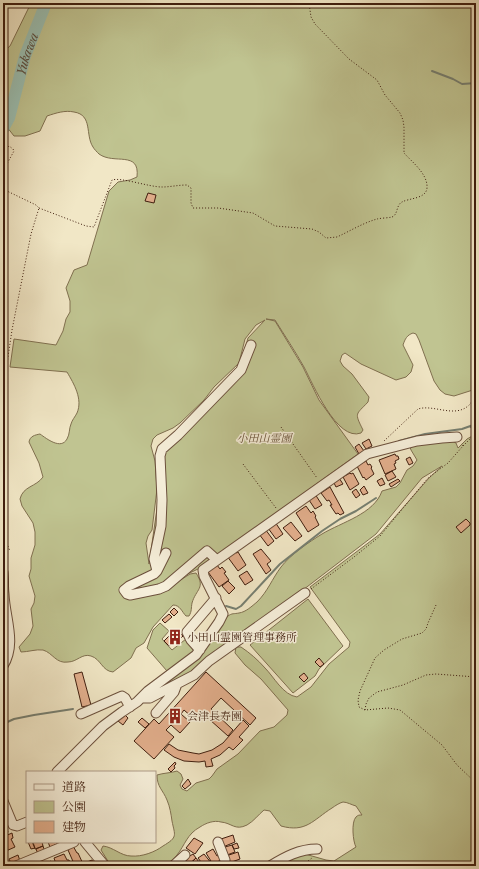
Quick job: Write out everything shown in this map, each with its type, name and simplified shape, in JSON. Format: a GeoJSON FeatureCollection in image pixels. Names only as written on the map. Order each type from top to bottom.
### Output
{"type":"FeatureCollection","features":[{"type":"Feature","properties":{"kind":"street"},"geometry":{"type":"LineString","coordinates":[[157,571],[154,559],[161,526],[162,500],[160,456],[162,449],[178,435],[241,370],[251,345]]}},
{"type":"Feature","properties":{"kind":"street"},"geometry":{"type":"LineString","coordinates":[[58,771],[103,726],[142,698],[148,691],[196,655],[200,650],[220,622],[223,614],[203,570],[279,512],[367,454],[417,441],[456,437]]}},
{"type":"Feature","properties":{"kind":"street"},"geometry":{"type":"LineString","coordinates":[[166,554],[154,574],[128,586],[124,590],[125,592],[130,595],[159,589],[166,586],[207,551],[217,560]]}},
{"type":"Feature","properties":{"kind":"street"},"geometry":{"type":"LineString","coordinates":[[3,572],[4,594],[10,637],[9,652],[3,666]]}},
{"type":"Feature","properties":{"kind":"street"},"geometry":{"type":"LineString","coordinates":[[142,698],[150,698],[194,675],[209,661],[305,593]]}},
{"type":"Feature","properties":{"kind":"street"},"geometry":{"type":"LineString","coordinates":[[200,650],[191,640],[187,632],[216,598]]}},
{"type":"Feature","properties":{"kind":"street"},"geometry":{"type":"LineString","coordinates":[[156,713],[174,692],[177,684]]}},
{"type":"Feature","properties":{"kind":"street"},"geometry":{"type":"LineString","coordinates":[[81,714],[122,696],[125,698],[130,707]]}},
{"type":"Feature","properties":{"kind":"street"},"geometry":{"type":"LineString","coordinates":[[3,801],[13,826],[26,822]]}},
{"type":"Feature","properties":{"kind":"street"},"geometry":{"type":"LineString","coordinates":[[218,842],[225,860],[225,863],[220,866]]}},
{"type":"Feature","properties":{"kind":"street"},"geometry":{"type":"LineString","coordinates":[[16,866],[72,843]]}},
{"type":"Feature","properties":{"kind":"street"},"geometry":{"type":"LineString","coordinates":[[86,843],[105,866]]}},
{"type":"Feature","properties":{"kind":"street"},"geometry":{"type":"LineString","coordinates":[[270,866],[287,856],[317,849]]}},
{"type":"Feature","properties":{"kind":"street"},"geometry":{"type":"LineString","coordinates":[[173,866],[185,855]]}},
{"type":"Feature","properties":{"kind":"path"},"geometry":{"type":"LineString","coordinates":[[3,191],[5,190],[36,205],[39,208],[86,226],[94,227],[112,180],[116,179],[161,187],[187,185],[191,188],[191,203],[193,208],[218,208],[253,213],[275,226],[312,228],[326,238],[337,237],[376,219],[392,217],[395,214],[399,204],[403,201],[422,195],[426,192],[427,186],[426,179],[404,153],[404,120],[385,95],[377,80],[349,59],[315,24],[311,17],[309,3]]}},
{"type":"Feature","properties":{"kind":"path"},"geometry":{"type":"LineString","coordinates":[[3,154],[9,146],[14,151],[3,171]]}},
{"type":"Feature","properties":{"kind":"path"},"geometry":{"type":"LineString","coordinates":[[3,391],[12,330],[31,234],[39,208]]}},
{"type":"Feature","properties":{"kind":"path"},"geometry":{"type":"LineString","coordinates":[[377,451],[377,448],[418,409],[422,408],[448,411],[463,409],[469,406],[476,396]]}},
{"type":"Feature","properties":{"kind":"path"},"geometry":{"type":"LineString","coordinates":[[281,428],[321,484]]}},
{"type":"Feature","properties":{"kind":"path"},"geometry":{"type":"LineString","coordinates":[[305,593],[322,582],[380,536],[428,478],[448,463],[476,433]]}},
{"type":"Feature","properties":{"kind":"path"},"geometry":{"type":"LineString","coordinates":[[456,437],[460,440],[463,446]]}},
{"type":"Feature","properties":{"kind":"path"},"geometry":{"type":"LineString","coordinates":[[243,464],[279,512]]}},
{"type":"Feature","properties":{"kind":"path"},"geometry":{"type":"LineString","coordinates":[[3,535],[10,551]]}},
{"type":"Feature","properties":{"kind":"path"},"geometry":{"type":"LineString","coordinates":[[436,605],[426,629],[422,633],[402,639],[384,650],[375,658],[360,691],[358,700],[359,707],[365,710],[388,708],[400,710],[442,745],[457,765],[476,783]]}},
{"type":"Feature","properties":{"kind":"path"},"geometry":{"type":"LineString","coordinates":[[365,710],[369,698],[377,692],[402,685],[426,675],[436,674],[476,677]]}},
{"type":"Feature","properties":{"kind":"path"},"geometry":{"type":"LineString","coordinates":[[461,866],[476,859]]}},
{"type":"Feature","properties":{"kind":"green space","name":"小田山霊園"},"geometry":{"type":"Polygon","coordinates":[[[31,3],[476,3],[476,389],[454,396],[445,394],[440,390],[434,381],[419,340],[416,334],[413,333],[406,338],[403,345],[413,365],[411,372],[406,377],[396,380],[361,364],[345,353],[342,355],[340,361],[369,397],[368,402],[361,409],[357,417],[363,430],[361,433],[352,433],[343,429],[327,410],[301,361],[275,320],[266,319],[275,321],[303,367],[319,400],[358,454],[200,568],[138,598],[163,591],[190,574],[196,573],[199,578],[200,585],[192,603],[189,616],[186,616],[179,607],[173,605],[153,627],[144,643],[136,648],[131,658],[113,672],[106,670],[97,660],[88,655],[71,662],[64,662],[57,660],[43,650],[21,652],[19,647],[30,634],[33,626],[31,609],[35,596],[29,576],[31,569],[31,558],[35,545],[35,532],[33,523],[22,506],[20,499],[24,491],[37,483],[43,477],[39,463],[29,442],[32,437],[40,434],[58,444],[64,442],[68,437],[71,423],[79,408],[79,402],[77,392],[67,372],[10,367],[14,339],[56,345],[70,312],[70,301],[66,288],[74,270],[87,265],[109,191],[118,182],[137,177],[137,169],[130,161],[105,157],[99,154],[93,148],[89,137],[88,126],[84,117],[71,111],[47,116],[40,131],[25,136],[14,136],[3,122],[3,52],[10,46],[31,3]],[[265,320],[256,325],[245,339],[239,363],[180,423],[157,435],[153,439],[151,446],[155,461],[157,489],[152,530],[146,543],[149,564],[159,495],[157,458],[241,364],[248,338],[265,320]]]}},
{"type":"Feature","properties":{"kind":"green space"},"geometry":{"type":"Polygon","coordinates":[[[476,434],[476,866],[276,866],[288,859],[305,854],[334,861],[356,847],[353,837],[353,823],[356,817],[362,815],[356,806],[343,802],[336,805],[309,824],[297,828],[281,826],[270,811],[264,810],[252,822],[243,827],[236,827],[218,821],[210,822],[192,833],[177,855],[166,866],[111,866],[101,850],[103,846],[127,856],[140,856],[156,850],[168,843],[173,838],[174,833],[170,808],[159,786],[157,775],[177,771],[181,774],[183,779],[180,785],[182,789],[187,791],[196,783],[209,779],[217,769],[238,754],[260,731],[274,727],[287,715],[288,710],[261,679],[245,665],[235,653],[236,647],[241,647],[251,654],[287,693],[297,697],[311,687],[329,664],[349,647],[350,642],[310,587],[380,534],[429,478],[442,466],[422,478],[376,534],[196,670],[167,684],[168,681],[228,616],[249,609],[257,602],[264,594],[281,567],[294,553],[322,534],[365,512],[378,499],[382,491],[396,487],[407,470],[413,466],[417,460],[410,447],[412,445],[450,440],[456,443],[458,448],[467,439],[476,434]]]}},
{"type":"Feature","properties":{"kind":"green space"},"geometry":{"type":"Polygon","coordinates":[[[308,599],[343,646],[319,669],[315,676],[293,693],[250,645],[308,599]]]}},
{"type":"Feature","properties":{"kind":"green space"},"geometry":{"type":"Polygon","coordinates":[[[160,623],[169,631],[162,639],[172,650],[186,639],[194,651],[167,671],[147,648],[153,630],[160,623]]]}},
{"type":"Feature","properties":{"kind":"building"},"geometry":{"type":"Polygon","coordinates":[[[148,193],[156,195],[154,203],[145,201],[148,193]]]}},
{"type":"Feature","properties":{"kind":"building"},"geometry":{"type":"Polygon","coordinates":[[[369,439],[372,446],[366,449],[362,443],[369,439]]]}},
{"type":"Feature","properties":{"kind":"building"},"geometry":{"type":"Polygon","coordinates":[[[359,444],[364,451],[359,454],[355,447],[359,444]]]}},
{"type":"Feature","properties":{"kind":"building"},"geometry":{"type":"Polygon","coordinates":[[[395,454],[399,459],[395,461],[396,463],[394,464],[396,469],[385,474],[379,460],[395,454]]]}},
{"type":"Feature","properties":{"kind":"building"},"geometry":{"type":"Polygon","coordinates":[[[410,457],[413,463],[409,465],[406,459],[410,457]]]}},
{"type":"Feature","properties":{"kind":"building"},"geometry":{"type":"Polygon","coordinates":[[[366,461],[368,465],[370,464],[372,467],[371,468],[374,474],[366,480],[364,477],[363,478],[357,466],[366,461]]]}},
{"type":"Feature","properties":{"kind":"building"},"geometry":{"type":"Polygon","coordinates":[[[392,471],[396,477],[388,481],[385,475],[392,471]]]}},
{"type":"Feature","properties":{"kind":"building"},"geometry":{"type":"Polygon","coordinates":[[[353,473],[359,484],[350,490],[343,477],[353,473]]]}},
{"type":"Feature","properties":{"kind":"building"},"geometry":{"type":"Polygon","coordinates":[[[339,478],[343,484],[336,487],[333,481],[339,478]]]}},
{"type":"Feature","properties":{"kind":"building"},"geometry":{"type":"Polygon","coordinates":[[[382,478],[385,484],[380,486],[377,481],[382,478]]]}},
{"type":"Feature","properties":{"kind":"building"},"geometry":{"type":"Polygon","coordinates":[[[398,479],[400,481],[391,487],[389,484],[398,479]]]}},
{"type":"Feature","properties":{"kind":"building"},"geometry":{"type":"Polygon","coordinates":[[[364,486],[368,493],[363,495],[360,490],[364,486]]]}},
{"type":"Feature","properties":{"kind":"building"},"geometry":{"type":"Polygon","coordinates":[[[330,487],[344,513],[340,515],[338,513],[336,514],[330,505],[332,505],[329,500],[327,501],[321,493],[330,487]]]}},
{"type":"Feature","properties":{"kind":"building"},"geometry":{"type":"Polygon","coordinates":[[[356,489],[360,495],[356,498],[352,492],[356,489]]]}},
{"type":"Feature","properties":{"kind":"building"},"geometry":{"type":"Polygon","coordinates":[[[315,494],[322,505],[315,509],[309,500],[315,494]]]}},
{"type":"Feature","properties":{"kind":"building"},"geometry":{"type":"Polygon","coordinates":[[[306,506],[311,513],[313,511],[319,525],[308,532],[296,513],[306,506]]]}},
{"type":"Feature","properties":{"kind":"building"},"geometry":{"type":"Polygon","coordinates":[[[466,519],[470,525],[461,533],[456,527],[466,519]]]}},
{"type":"Feature","properties":{"kind":"building"},"geometry":{"type":"Polygon","coordinates":[[[275,522],[283,534],[276,539],[268,528],[275,522]]]}},
{"type":"Feature","properties":{"kind":"building"},"geometry":{"type":"Polygon","coordinates":[[[291,522],[302,536],[295,541],[283,528],[291,522]]]}},
{"type":"Feature","properties":{"kind":"building"},"geometry":{"type":"Polygon","coordinates":[[[265,529],[274,541],[268,546],[259,534],[265,529]]]}},
{"type":"Feature","properties":{"kind":"building"},"geometry":{"type":"Polygon","coordinates":[[[261,549],[271,561],[267,564],[271,570],[266,574],[253,554],[261,549]]]}},
{"type":"Feature","properties":{"kind":"building"},"geometry":{"type":"Polygon","coordinates":[[[235,551],[236,553],[238,552],[246,565],[238,571],[227,556],[235,551]]]}},
{"type":"Feature","properties":{"kind":"building"},"geometry":{"type":"Polygon","coordinates":[[[217,565],[220,569],[222,567],[226,572],[224,573],[229,580],[219,587],[208,572],[217,565]]]}},
{"type":"Feature","properties":{"kind":"building"},"geometry":{"type":"Polygon","coordinates":[[[247,571],[253,580],[245,585],[239,576],[247,571]]]}},
{"type":"Feature","properties":{"kind":"building"},"geometry":{"type":"Polygon","coordinates":[[[228,581],[235,588],[229,594],[222,586],[228,581]]]}},
{"type":"Feature","properties":{"kind":"building"},"geometry":{"type":"Polygon","coordinates":[[[174,608],[178,612],[174,616],[170,612],[174,608]]]}},
{"type":"Feature","properties":{"kind":"building"},"geometry":{"type":"Polygon","coordinates":[[[169,614],[172,617],[165,623],[162,620],[169,614]]]}},
{"type":"Feature","properties":{"kind":"building","name":"小田山霊園管理事務所"},"geometry":{"type":"Polygon","coordinates":[[[176,629],[183,636],[179,640],[178,638],[169,646],[164,641],[176,629]]]}},
{"type":"Feature","properties":{"kind":"building"},"geometry":{"type":"Polygon","coordinates":[[[319,658],[324,664],[320,667],[315,662],[319,658]]]}},
{"type":"Feature","properties":{"kind":"building"},"geometry":{"type":"Polygon","coordinates":[[[82,672],[91,705],[82,707],[74,674],[82,672]]]}},
{"type":"Feature","properties":{"kind":"building","name":"会津長寿園"},"geometry":{"type":"Polygon","coordinates":[[[206,672],[256,718],[250,725],[221,698],[211,709],[233,730],[228,736],[200,711],[193,718],[184,710],[181,714],[190,722],[180,733],[171,725],[166,730],[174,737],[154,759],[134,741],[154,719],[159,724],[206,672]]]}},
{"type":"Feature","properties":{"kind":"building"},"geometry":{"type":"Polygon","coordinates":[[[304,673],[308,678],[304,682],[299,677],[304,673]]]}},
{"type":"Feature","properties":{"kind":"building"},"geometry":{"type":"Polygon","coordinates":[[[124,714],[128,718],[123,725],[118,721],[124,714]]]}},
{"type":"Feature","properties":{"kind":"building"},"geometry":{"type":"Polygon","coordinates":[[[142,718],[149,724],[145,728],[138,722],[142,718]]]}},
{"type":"Feature","properties":{"kind":"building"},"geometry":{"type":"Polygon","coordinates":[[[243,720],[249,726],[239,737],[243,740],[233,750],[229,747],[220,755],[211,759],[213,766],[206,767],[205,761],[184,761],[174,757],[164,750],[169,744],[178,750],[199,754],[212,750],[223,743],[243,720]]]}},
{"type":"Feature","properties":{"kind":"building"},"geometry":{"type":"Polygon","coordinates":[[[175,762],[175,768],[171,772],[168,769],[175,762]]]}},
{"type":"Feature","properties":{"kind":"building"},"geometry":{"type":"Polygon","coordinates":[[[188,779],[191,784],[185,789],[182,786],[188,779]]]}},
{"type":"Feature","properties":{"kind":"building"},"geometry":{"type":"Polygon","coordinates":[[[3,821],[8,832],[3,835],[3,821]]]}},
{"type":"Feature","properties":{"kind":"building"},"geometry":{"type":"Polygon","coordinates":[[[12,833],[13,838],[11,839],[15,847],[6,851],[3,844],[3,837],[12,833]]]}},
{"type":"Feature","properties":{"kind":"building"},"geometry":{"type":"Polygon","coordinates":[[[233,835],[235,842],[223,847],[221,839],[233,835]]]}},
{"type":"Feature","properties":{"kind":"building"},"geometry":{"type":"Polygon","coordinates":[[[194,838],[203,843],[195,854],[186,848],[194,838]]]}},
{"type":"Feature","properties":{"kind":"building"},"geometry":{"type":"Polygon","coordinates":[[[28,843],[32,843],[35,848],[31,849],[28,843]]]}},
{"type":"Feature","properties":{"kind":"building"},"geometry":{"type":"Polygon","coordinates":[[[33,843],[42,843],[43,846],[35,849],[33,843]]]}},
{"type":"Feature","properties":{"kind":"building"},"geometry":{"type":"Polygon","coordinates":[[[48,843],[56,843],[57,844],[50,847],[48,843]]]}},
{"type":"Feature","properties":{"kind":"building"},"geometry":{"type":"Polygon","coordinates":[[[237,843],[239,848],[234,849],[232,845],[237,843]]]}},
{"type":"Feature","properties":{"kind":"building"},"geometry":{"type":"Polygon","coordinates":[[[232,845],[235,852],[227,855],[225,847],[232,845]]]}},
{"type":"Feature","properties":{"kind":"building"},"geometry":{"type":"Polygon","coordinates":[[[43,846],[45,852],[38,854],[36,849],[43,846]]]}},
{"type":"Feature","properties":{"kind":"building"},"geometry":{"type":"Polygon","coordinates":[[[73,846],[84,866],[75,866],[68,850],[73,846]]]}},
{"type":"Feature","properties":{"kind":"building"},"geometry":{"type":"Polygon","coordinates":[[[213,849],[217,856],[219,855],[221,859],[219,860],[221,863],[215,866],[206,853],[213,849]]]}},
{"type":"Feature","properties":{"kind":"building"},"geometry":{"type":"Polygon","coordinates":[[[238,852],[240,859],[229,863],[226,856],[238,852]]]}},
{"type":"Feature","properties":{"kind":"building"},"geometry":{"type":"Polygon","coordinates":[[[64,854],[67,860],[69,860],[71,866],[58,866],[56,864],[54,858],[64,854]]]}},
{"type":"Feature","properties":{"kind":"building"},"geometry":{"type":"Polygon","coordinates":[[[193,854],[196,858],[189,864],[185,859],[193,854]]]}},
{"type":"Feature","properties":{"kind":"building"},"geometry":{"type":"Polygon","coordinates":[[[204,854],[212,864],[210,866],[204,866],[198,858],[204,854]]]}},
{"type":"Feature","properties":{"kind":"building"},"geometry":{"type":"Polygon","coordinates":[[[18,855],[20,861],[12,865],[9,859],[18,855]]]}},
{"type":"Feature","properties":{"kind":"building"},"geometry":{"type":"Polygon","coordinates":[[[196,858],[202,866],[193,866],[191,863],[196,858]]]}},
{"type":"Feature","properties":{"kind":"building"},"geometry":{"type":"Polygon","coordinates":[[[92,860],[94,865],[97,863],[98,866],[89,866],[87,862],[92,860]]]}},
{"type":"Feature","properties":{"kind":"building"},"geometry":{"type":"Polygon","coordinates":[[[51,861],[53,866],[42,865],[51,861]]]}},
{"type":"Feature","properties":{"kind":"waterway","name":"Yukawa"},"geometry":{"type":"LineString","coordinates":[[3,129],[9,118],[25,56],[46,3]]}},
{"type":"Feature","properties":{"kind":"waterway"},"geometry":{"type":"LineString","coordinates":[[432,71],[462,84],[476,83]]}},
{"type":"Feature","properties":{"kind":"waterway"},"geometry":{"type":"LineString","coordinates":[[399,441],[425,434],[462,429],[476,424]]}},
{"type":"Feature","properties":{"kind":"waterway"},"geometry":{"type":"LineString","coordinates":[[471,427],[476,431]]}},
{"type":"Feature","properties":{"kind":"waterway"},"geometry":{"type":"LineString","coordinates":[[226,606],[236,609],[241,606],[280,564],[322,531],[376,498]]}},
{"type":"Feature","properties":{"kind":"waterway"},"geometry":{"type":"LineString","coordinates":[[3,724],[14,719],[73,709]]}},
{"type":"Feature","properties":{"kind":"place","name":"小田山霊園管理事務所"},"geometry":{"type":"Point","coordinates":[175,637]}},
{"type":"Feature","properties":{"kind":"place","name":"会津長寿園"},"geometry":{"type":"Point","coordinates":[175,716]}}]}
